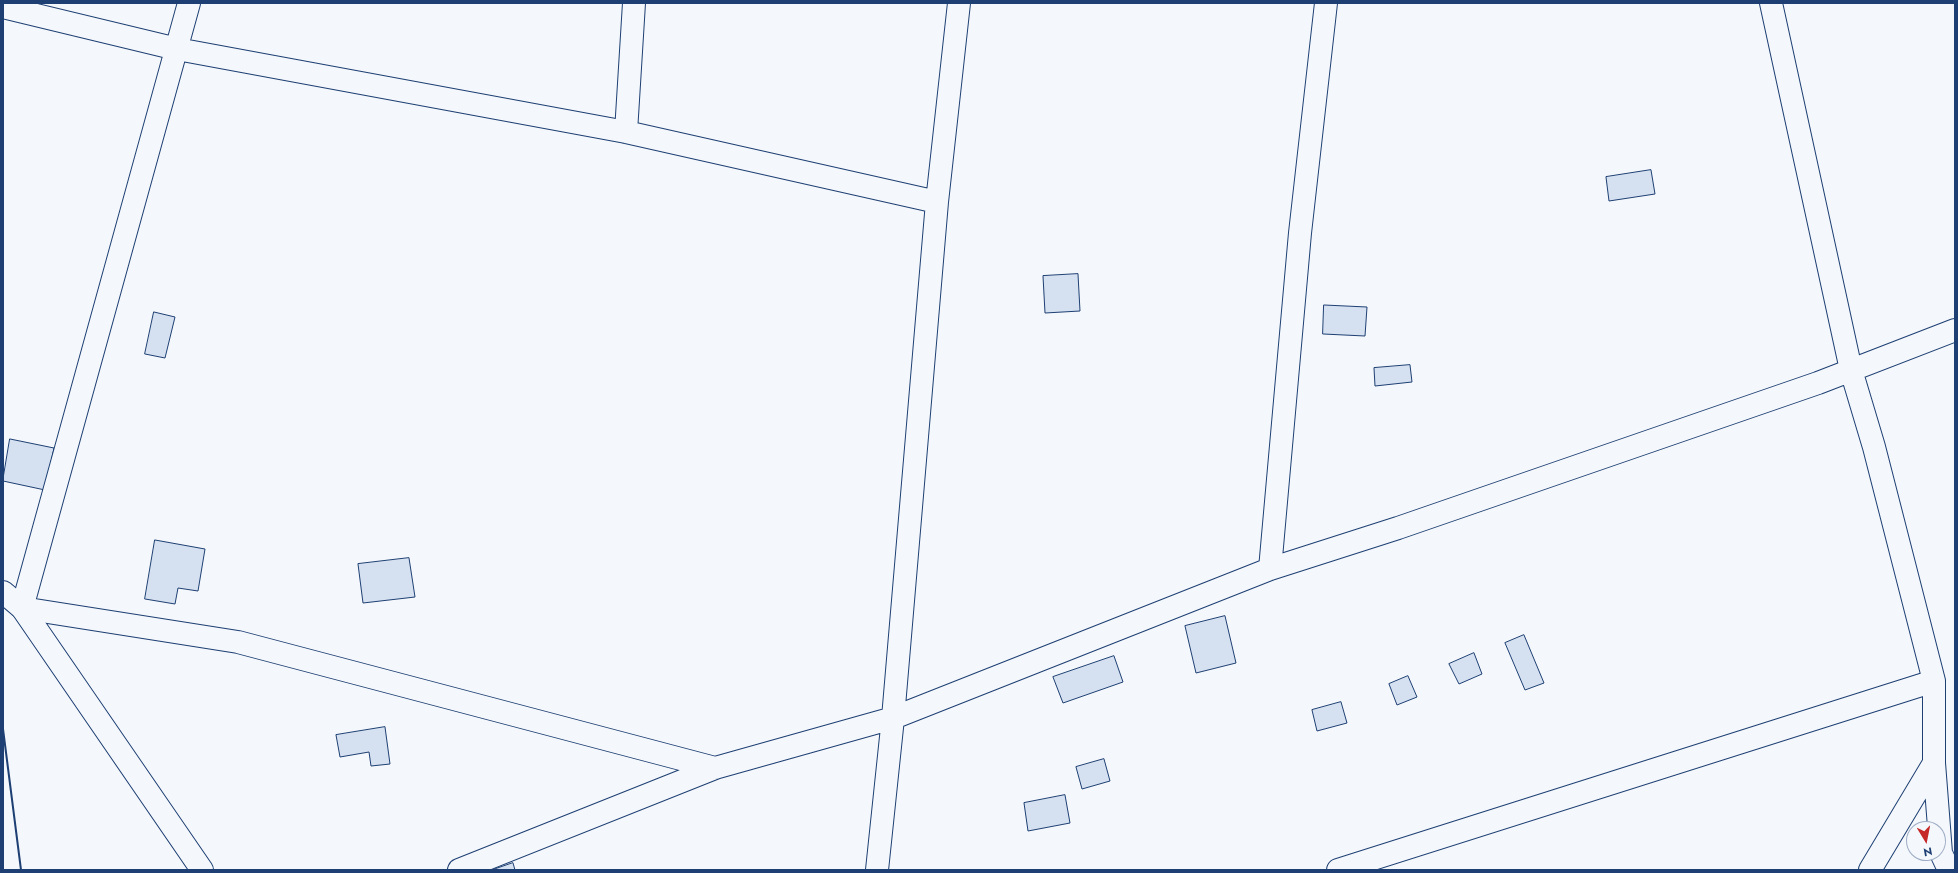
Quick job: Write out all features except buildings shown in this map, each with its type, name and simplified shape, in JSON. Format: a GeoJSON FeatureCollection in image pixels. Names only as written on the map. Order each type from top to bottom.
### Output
{"type":"FeatureCollection","features":[{"type":"Feature","properties":{"kind":"street"},"geometry":{"type":"LineString","coordinates":[[22,608],[189,3]]}},
{"type":"Feature","properties":{"kind":"street"},"geometry":{"type":"LineString","coordinates":[[626,132],[634,3]]}},
{"type":"Feature","properties":{"kind":"street"},"geometry":{"type":"LineString","coordinates":[[877,870],[893,718],[937,202],[959,3]]}},
{"type":"Feature","properties":{"kind":"street"},"geometry":{"type":"LineString","coordinates":[[1270,569],[1300,233],[1326,3]]}},
{"type":"Feature","properties":{"kind":"street"},"geometry":{"type":"LineString","coordinates":[[1771,3],[1851,370],[1874,447],[1934,680],[1934,763],[1948,855]]}},
{"type":"Feature","properties":{"kind":"street"},"geometry":{"type":"LineString","coordinates":[[3,7],[177,49],[626,132],[937,202]]}},
{"type":"Feature","properties":{"kind":"street"},"geometry":{"type":"LineString","coordinates":[[459,870],[715,768],[893,718],[1270,569],[1413,522],[1818,383],[1955,330]]}},
{"type":"Feature","properties":{"kind":"street"},"geometry":{"type":"LineString","coordinates":[[3,592],[22,608],[202,870]]}},
{"type":"Feature","properties":{"kind":"street"},"geometry":{"type":"LineString","coordinates":[[22,608],[238,642],[715,768]]}},
{"type":"Feature","properties":{"kind":"street"},"geometry":{"type":"LineString","coordinates":[[1338,870],[1934,680]]}},
{"type":"Feature","properties":{"kind":"street"},"geometry":{"type":"LineString","coordinates":[[1870,870],[1934,763]]}},
{"type":"Feature","properties":{"kind":"wall"},"geometry":{"type":"LineString","coordinates":[[3,729],[21,870]]}}]}
